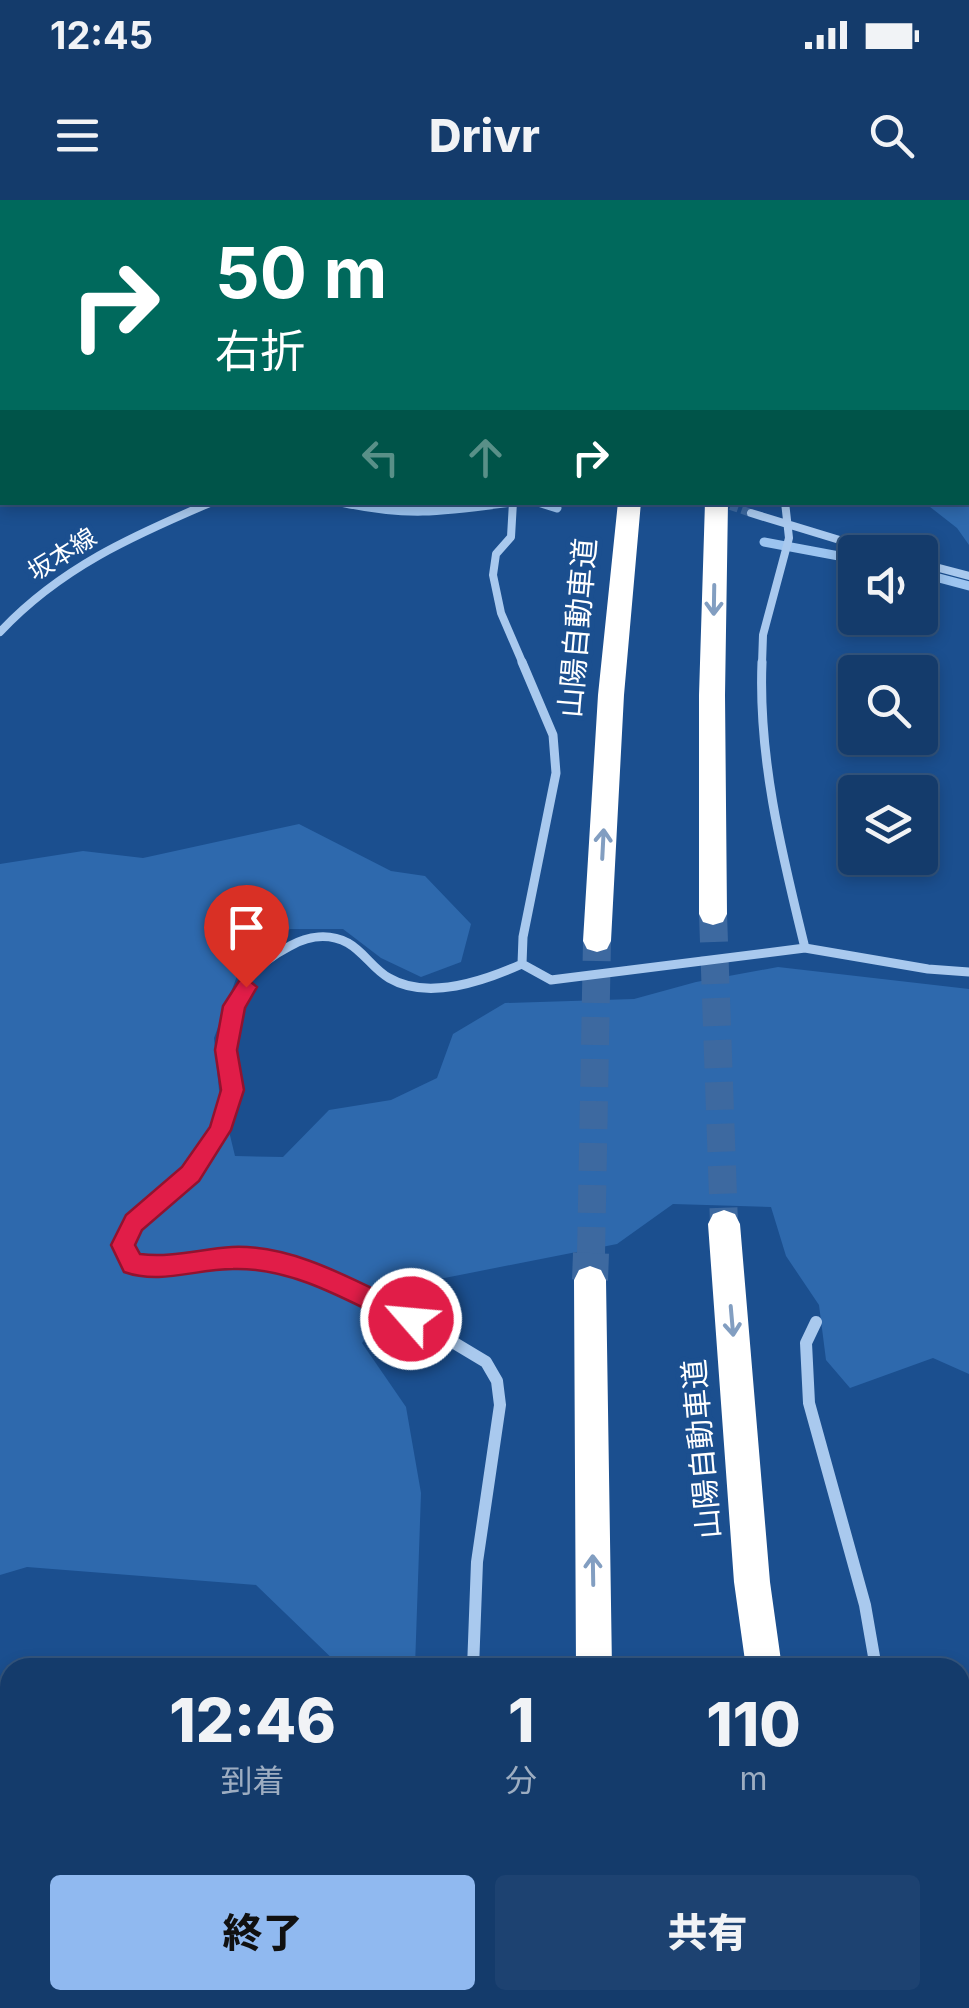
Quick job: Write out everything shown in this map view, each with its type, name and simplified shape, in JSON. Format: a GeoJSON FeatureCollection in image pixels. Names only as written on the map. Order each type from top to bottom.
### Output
{"type":"FeatureCollection","features":[{"type":"Feature","properties":{"kind":"highway","name":"山陽自動車道"},"geometry":{"type":"LineString","coordinates":[[598,941],[611,695],[630,505]]}},
{"type":"Feature","properties":{"kind":"highway"},"geometry":{"type":"LineString","coordinates":[[713,914],[712,695],[717,505]]}},
{"type":"Feature","properties":{"kind":"highway","name":"山陽自動車道"},"geometry":{"type":"LineString","coordinates":[[724,1224],[752,1582],[763,1658]]}},
{"type":"Feature","properties":{"kind":"highway"},"geometry":{"type":"LineString","coordinates":[[590,1280],[594,1658]]}},
{"type":"Feature","properties":{"kind":"street","name":"坂本線"},"geometry":{"type":"LineString","coordinates":[[0,632],[30,597],[66,569],[205,505]]}},
{"type":"Feature","properties":{"kind":"street"},"geometry":{"type":"LineString","coordinates":[[785,505],[790,533],[764,635],[760,704],[774,824],[805,948]]}},
{"type":"Feature","properties":{"kind":"street"},"geometry":{"type":"LineString","coordinates":[[512,506],[511,537],[496,554],[493,575],[501,614],[553,735],[556,773],[523,938],[522,964]]}},
{"type":"Feature","properties":{"kind":"street"},"geometry":{"type":"LineString","coordinates":[[751,513],[790,533],[838,543]]}},
{"type":"Feature","properties":{"kind":"street"},"geometry":{"type":"LineString","coordinates":[[938,568],[969,576]]}},
{"type":"Feature","properties":{"kind":"street"},"geometry":{"type":"LineString","coordinates":[[474,1658],[476,1562],[500,1405],[497,1381],[486,1362],[436,1332],[305,1270],[235,1258],[162,1268],[132,1264],[123,1245],[134,1222],[191,1174],[220,1130],[232,1090],[226,1050],[234,1006],[258,968],[296,942],[324,934],[349,944],[391,980],[428,989],[488,980],[522,964]]}},
{"type":"Feature","properties":{"kind":"street"},"geometry":{"type":"LineString","coordinates":[[522,964],[551,980],[805,948],[832,950],[882,964],[969,972]]}},
{"type":"Feature","properties":{"kind":"street"},"geometry":{"type":"LineString","coordinates":[[816,1322],[806,1343],[809,1403],[865,1605],[874,1658]]}},
{"type":"Feature","properties":{"kind":"shaded area"},"geometry":{"type":"Polygon","coordinates":[[[928,505],[969,505],[969,545],[957,528],[928,505]]]}},
{"type":"Feature","properties":{"kind":"shaded area"},"geometry":{"type":"Polygon","coordinates":[[[299,824],[391,871],[425,876],[471,924],[461,962],[421,977],[381,958],[343,929],[290,929],[240,968],[214,1038],[219,1090],[235,1156],[283,1157],[329,1110],[391,1100],[437,1078],[453,1034],[505,1003],[634,999],[696,982],[778,967],[969,989],[969,1374],[933,1358],[850,1388],[826,1360],[819,1305],[786,1256],[771,1207],[673,1204],[617,1244],[409,1285],[362,1343],[406,1407],[421,1493],[415,1658],[332,1658],[256,1585],[27,1567],[0,1575],[0,864],[83,851],[143,858],[299,824]]]}},
{"type":"Feature","properties":{"kind":"waterway"},"geometry":{"type":"LineString","coordinates":[[358,505],[426,511],[489,505]]}},
{"type":"Feature","properties":{"kind":"waterway"},"geometry":{"type":"LineString","coordinates":[[548,505],[557,508]]}},
{"type":"Feature","properties":{"kind":"waterway"},"geometry":{"type":"LineString","coordinates":[[764,542],[838,556]]}},
{"type":"Feature","properties":{"kind":"waterway"},"geometry":{"type":"LineString","coordinates":[[938,578],[969,586]]}},
{"type":"Feature","properties":{"kind":"tunnel"},"geometry":{"type":"LineString","coordinates":[[728,505],[751,513]]}},
{"type":"Feature","properties":{"kind":"tunnel"},"geometry":{"type":"LineString","coordinates":[[713,914],[724,1224]]}},
{"type":"Feature","properties":{"kind":"tunnel"},"geometry":{"type":"LineString","coordinates":[[591,1255],[597,941]]}},
{"type":"Feature","properties":{"kind":"tunnel"},"geometry":{"type":"LineString","coordinates":[[590,1280],[591,1253]]}},
{"type":"Feature","properties":{"kind":"route"},"geometry":{"type":"LineString","coordinates":[[246,987],[234,1006],[226,1050],[232,1090],[220,1130],[191,1174],[134,1222],[123,1245],[132,1264],[162,1268],[235,1258],[305,1270],[411,1319]]}}]}
